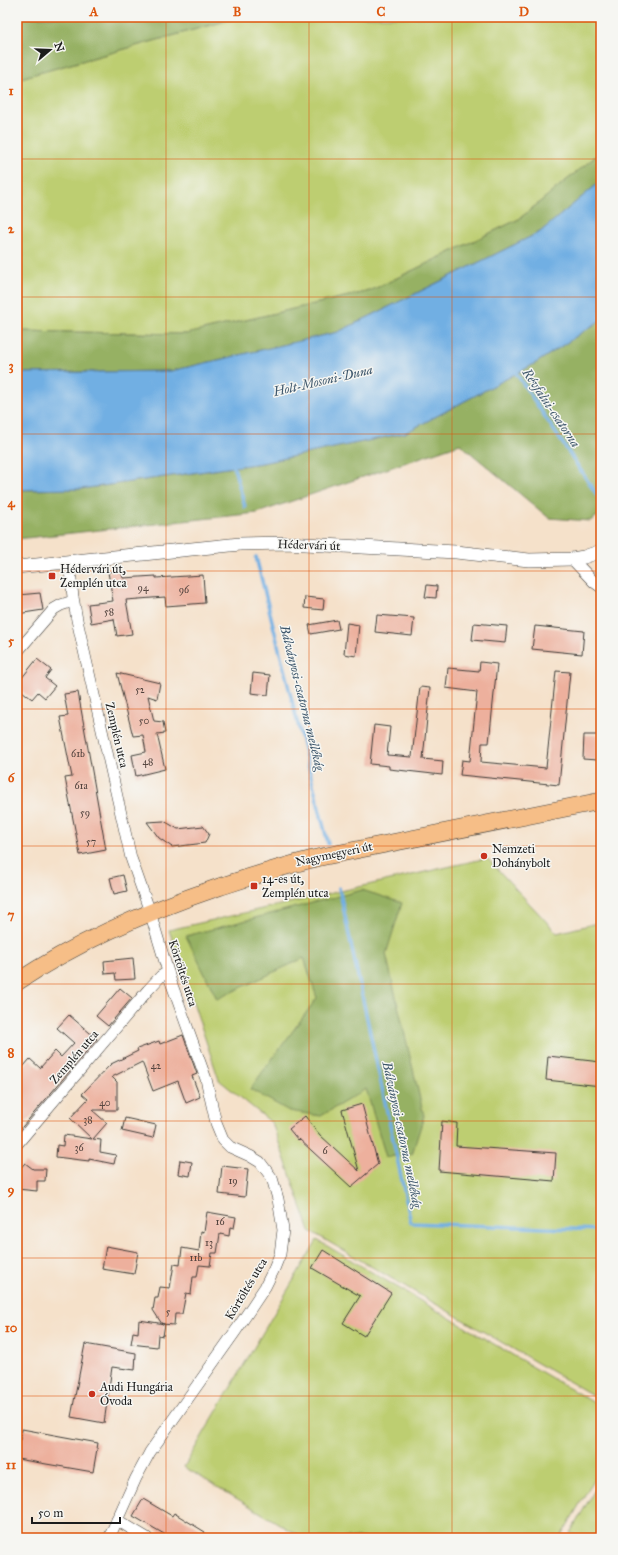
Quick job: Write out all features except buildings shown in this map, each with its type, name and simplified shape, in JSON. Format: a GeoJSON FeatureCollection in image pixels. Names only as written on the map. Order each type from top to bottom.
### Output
{"type":"FeatureCollection","features":[{"type":"Feature","properties":{"kind":"main road","name":"Nagymegyeri út"},"geometry":{"type":"LineString","coordinates":[[17,982],[73,947],[150,912],[281,866],[412,838],[601,801]]}},
{"type":"Feature","properties":{"kind":"street","name":"Hédervári út"},"geometry":{"type":"LineString","coordinates":[[17,567],[222,545],[286,544],[456,552],[529,560],[572,559],[584,557],[601,551]]}},
{"type":"Feature","properties":{"kind":"street"},"geometry":{"type":"LineString","coordinates":[[572,559],[594,582],[601,587]]}},
{"type":"Feature","properties":{"kind":"street","name":"Zemplén utca"},"geometry":{"type":"LineString","coordinates":[[69,562],[73,601],[131,858],[150,912]]}},
{"type":"Feature","properties":{"kind":"street"},"geometry":{"type":"LineString","coordinates":[[17,652],[54,609],[73,601]]}},
{"type":"Feature","properties":{"kind":"street","name":"Körtöltés utca"},"geometry":{"type":"LineString","coordinates":[[109,1538],[136,1478],[150,1452],[265,1287],[280,1254],[283,1230],[278,1199],[272,1178],[260,1162],[250,1156],[230,1148],[223,1140],[219,1132],[213,1114],[204,1072],[168,972],[150,912]]}},
{"type":"Feature","properties":{"kind":"street","name":"Zemplén utca"},"geometry":{"type":"LineString","coordinates":[[17,1144],[148,990],[161,976],[168,972]]}},
{"type":"Feature","properties":{"kind":"street"},"geometry":{"type":"LineString","coordinates":[[117,1520],[147,1538]]}},
{"type":"Feature","properties":{"kind":"green space"},"geometry":{"type":"Polygon","coordinates":[[[17,17],[240,17],[17,79],[17,17]]]}},
{"type":"Feature","properties":{"kind":"green space"},"geometry":{"type":"Polygon","coordinates":[[[240,17],[601,17],[601,152],[519,219],[370,291],[186,334],[17,331],[17,79],[240,17]]]}},
{"type":"Feature","properties":{"kind":"green space"},"geometry":{"type":"Polygon","coordinates":[[[601,152],[601,181],[540,232],[338,332],[171,371],[17,373],[17,331],[186,334],[370,291],[519,219],[601,152]]]}},
{"type":"Feature","properties":{"kind":"green space"},"geometry":{"type":"Polygon","coordinates":[[[601,320],[601,514],[590,521],[549,518],[460,444],[257,513],[17,539],[17,490],[81,489],[262,463],[405,433],[536,363],[601,320]]]}},
{"type":"Feature","properties":{"kind":"green space"},"geometry":{"type":"Polygon","coordinates":[[[487,858],[557,933],[601,922],[601,1400],[310,1231],[272,1123],[219,1080],[169,930],[487,858]]]}},
{"type":"Feature","properties":{"kind":"green space"},"geometry":{"type":"Polygon","coordinates":[[[362,890],[402,903],[386,954],[424,1116],[412,1154],[386,1157],[366,1089],[321,1116],[289,1111],[250,1089],[317,998],[304,958],[217,999],[186,936],[362,890]]]}},
{"type":"Feature","properties":{"kind":"green space"},"geometry":{"type":"Polygon","coordinates":[[[317,1240],[601,1407],[601,1467],[560,1538],[303,1538],[184,1467],[317,1240]]]}},
{"type":"Feature","properties":{"kind":"green space"},"geometry":{"type":"Polygon","coordinates":[[[601,1479],[601,1538],[581,1538],[570,1533],[601,1479]]]}},
{"type":"Feature","properties":{"kind":"water","name":"Holt-Mosoni-Duna"},"geometry":{"type":"Polygon","coordinates":[[[601,181],[601,320],[536,363],[405,433],[262,463],[81,489],[17,490],[17,373],[171,371],[338,332],[540,232],[601,181]]]}},
{"type":"Feature","properties":{"kind":"waterway","name":"Révfalui-csatorna"},"geometry":{"type":"LineString","coordinates":[[514,370],[601,501]]}},
{"type":"Feature","properties":{"kind":"waterway","name":"Bálványosi-csatorna mellékág"},"geometry":{"type":"LineString","coordinates":[[233,464],[245,507]]}},
{"type":"Feature","properties":{"kind":"waterway","name":"Bálványosi-csatorna mellékág"},"geometry":{"type":"LineString","coordinates":[[256,557],[328,844]]}},
{"type":"Feature","properties":{"kind":"waterway","name":"Bálványosi-csatorna mellékág"},"geometry":{"type":"LineString","coordinates":[[339,888],[411,1223],[601,1230]]}},
{"type":"Feature","properties":{"kind":"place","name":"Hédervári út, Zemplén utca"},"geometry":{"type":"Point","coordinates":[52,576]}},
{"type":"Feature","properties":{"kind":"place","name":"Nemzeti Dohánybolt"},"geometry":{"type":"Point","coordinates":[484,856]}},
{"type":"Feature","properties":{"kind":"place","name":"14-es út, Zemplén utca"},"geometry":{"type":"Point","coordinates":[254,886]}},
{"type":"Feature","properties":{"kind":"place","name":"Audi Hungária Óvoda"},"geometry":{"type":"Point","coordinates":[92,1394]}}]}
